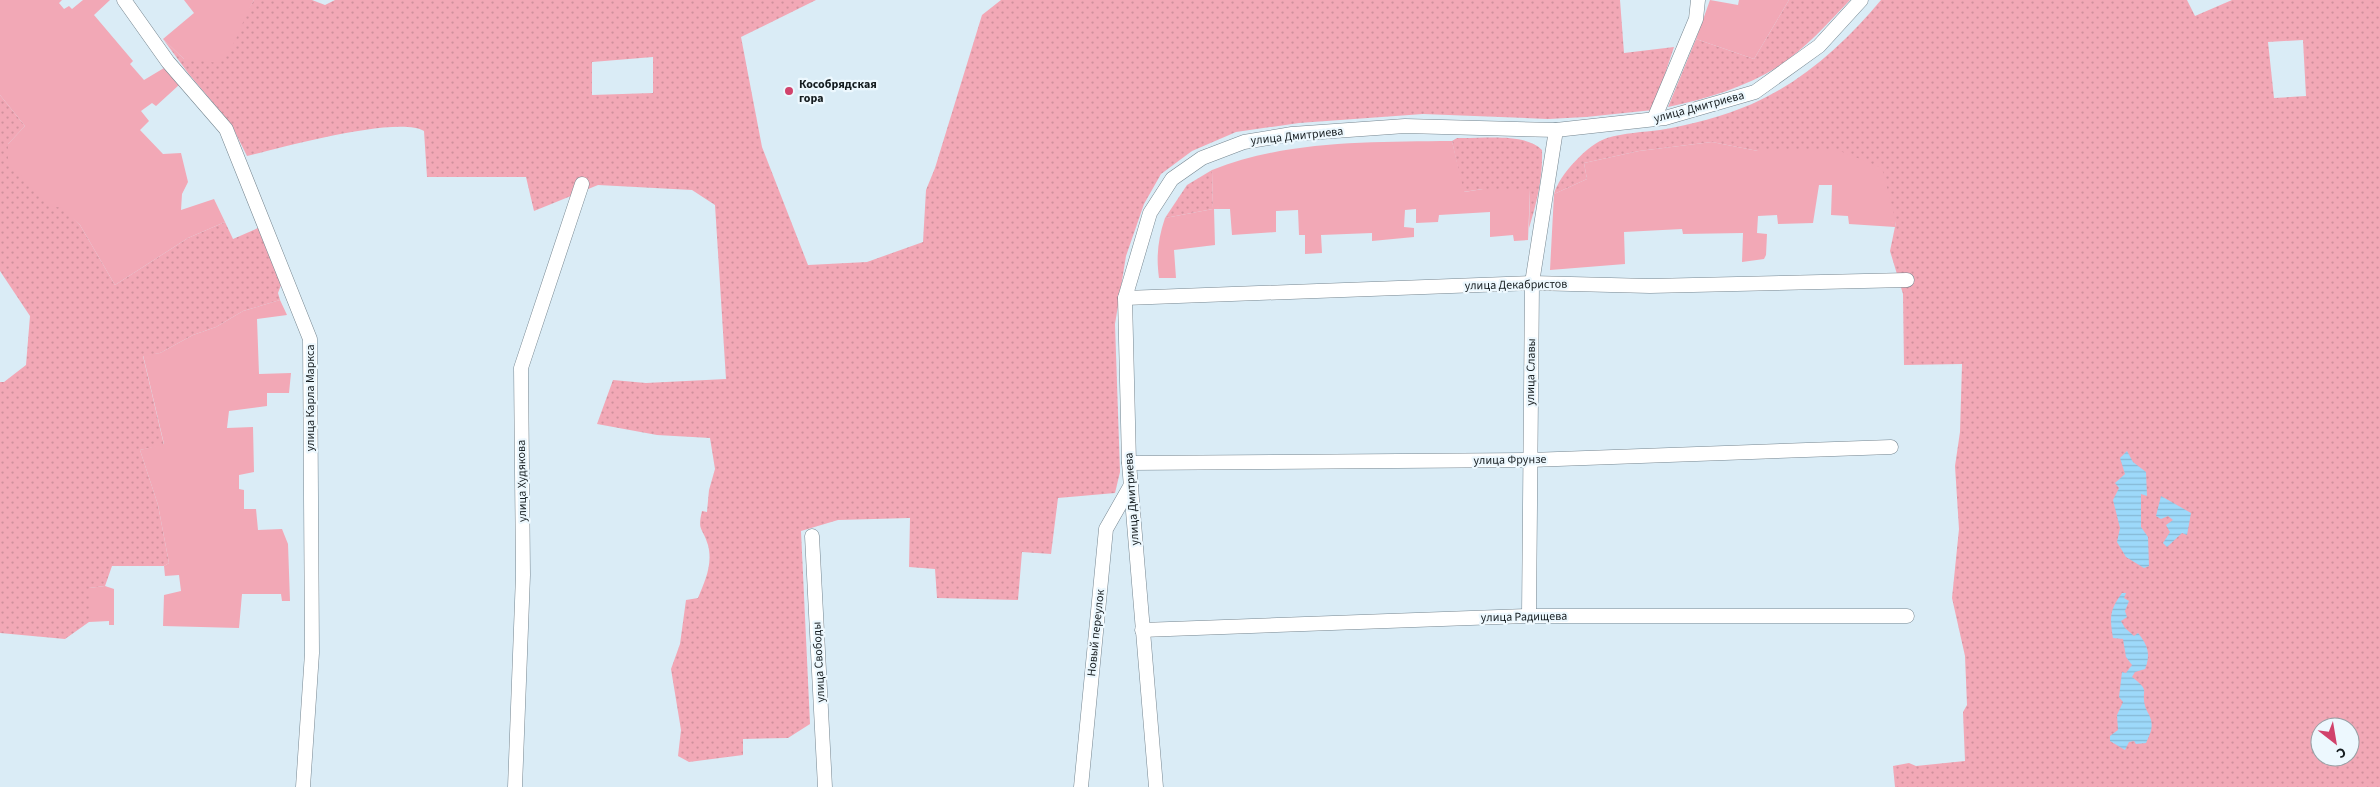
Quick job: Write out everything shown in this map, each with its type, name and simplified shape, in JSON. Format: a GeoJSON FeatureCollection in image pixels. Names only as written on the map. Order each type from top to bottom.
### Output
{"type":"FeatureCollection","features":[{"type":"Feature","properties":{"kind":"street","name":"улица Карла Маркса"},"geometry":{"type":"LineString","coordinates":[[124,0],[168,62],[226,129],[310,339],[312,653],[303,787]]}},
{"type":"Feature","properties":{"kind":"street"},"geometry":{"type":"LineString","coordinates":[[1654,119],[1696,19],[1698,0]]}},
{"type":"Feature","properties":{"kind":"street","name":"улица Дмитриева"},"geometry":{"type":"LineString","coordinates":[[1156,787],[1129,464],[1125,298],[1150,213],[1172,179],[1202,158],[1244,142],[1292,134],[1405,126],[1556,130],[1654,119],[1755,92],[1819,46],[1861,0]]}},
{"type":"Feature","properties":{"kind":"street","name":"улица Славы"},"geometry":{"type":"LineString","coordinates":[[1529,616],[1532,283],[1556,130]]}},
{"type":"Feature","properties":{"kind":"street","name":"улица Худякова"},"geometry":{"type":"LineString","coordinates":[[515,787],[523,575],[521,368],[582,184]]}},
{"type":"Feature","properties":{"kind":"street","name":"улица Декабристов"},"geometry":{"type":"LineString","coordinates":[[1125,298],[1532,283],[1650,286],[1908,280]]}},
{"type":"Feature","properties":{"kind":"street","name":"улица Фрунзе"},"geometry":{"type":"LineString","coordinates":[[1129,464],[1530,460],[1891,447]]}},
{"type":"Feature","properties":{"kind":"street","name":"Новый переулок"},"geometry":{"type":"LineString","coordinates":[[1081,787],[1106,529],[1131,485]]}},
{"type":"Feature","properties":{"kind":"street","name":"улица Свободы"},"geometry":{"type":"LineString","coordinates":[[812,536],[825,787]]}},
{"type":"Feature","properties":{"kind":"street","name":"улица Радищева"},"geometry":{"type":"LineString","coordinates":[[1142,630],[1529,616],[1907,616]]}},
{"type":"Feature","properties":{"kind":"shaded area"},"geometry":{"type":"Polygon","coordinates":[[[0,0],[62,0],[59,3],[64,9],[69,6],[72,9],[83,0],[110,0],[94,15],[133,61],[130,64],[144,80],[164,68],[179,85],[156,106],[152,103],[141,111],[149,121],[140,130],[163,154],[181,153],[188,182],[182,194],[181,210],[214,199],[225,222],[188,238],[115,285],[80,225],[63,208],[50,206],[8,161],[8,144],[25,126],[0,95],[0,0]]]}},
{"type":"Feature","properties":{"kind":"shaded area"},"geometry":{"type":"Polygon","coordinates":[[[184,0],[254,0],[231,48],[219,63],[184,59],[163,39],[194,13],[184,0]]]}},
{"type":"Feature","properties":{"kind":"shaded area"},"geometry":{"type":"Polygon","coordinates":[[[254,0],[312,0],[325,5],[335,0],[816,0],[741,37],[762,147],[808,265],[867,262],[923,242],[926,190],[935,168],[982,15],[1001,0],[1620,0],[1624,53],[1674,47],[1653,110],[1548,119],[1423,114],[1299,123],[1236,132],[1192,151],[1161,174],[1144,204],[1126,256],[1115,324],[1120,472],[1115,493],[1058,498],[1051,554],[1022,552],[1018,600],[937,598],[935,569],[909,567],[910,518],[838,520],[801,531],[810,724],[788,738],[743,739],[743,755],[689,762],[678,756],[681,730],[671,669],[680,644],[686,600],[698,598],[709,566],[708,545],[700,523],[702,511],[707,512],[709,490],[715,469],[710,438],[657,435],[597,424],[613,380],[646,383],[726,379],[715,205],[692,190],[598,185],[534,211],[526,177],[427,177],[424,131],[410,127],[390,127],[338,134],[247,156],[231,124],[188,73],[163,39],[184,59],[247,11],[254,0]],[[653,57],[592,62],[592,95],[653,93],[653,57]]]}},
{"type":"Feature","properties":{"kind":"shaded area"},"geometry":{"type":"Polygon","coordinates":[[[1710,0],[1738,5],[1739,0],[1789,0],[1754,59],[1696,39],[1710,0]]]}},
{"type":"Feature","properties":{"kind":"shaded area"},"geometry":{"type":"Polygon","coordinates":[[[1789,0],[1850,0],[1816,35],[1779,66],[1753,80],[1725,91],[1668,107],[1696,39],[1754,59],[1789,0]]]}},
{"type":"Feature","properties":{"kind":"shaded area"},"geometry":{"type":"Polygon","coordinates":[[[1881,0],[2187,0],[2195,16],[2232,0],[2380,0],[2380,787],[1895,787],[1893,766],[1909,763],[1916,766],[1965,761],[1963,712],[1967,705],[1965,656],[1952,598],[1959,529],[1955,466],[1960,432],[1962,364],[1904,365],[1903,294],[1890,251],[1896,222],[1798,153],[1758,151],[1712,142],[1639,151],[1584,163],[1587,179],[1554,194],[1562,178],[1575,161],[1599,141],[1620,135],[1695,123],[1752,104],[1771,95],[1806,72],[1853,31],[1881,0]],[[2303,40],[2268,42],[2274,98],[2306,96],[2303,40]]]}},
{"type":"Feature","properties":{"kind":"shaded area"},"geometry":{"type":"Polygon","coordinates":[[[0,95],[25,126],[8,144],[80,225],[115,285],[188,238],[225,222],[233,239],[258,228],[281,285],[278,293],[280,300],[243,311],[216,327],[193,335],[160,353],[143,356],[164,445],[140,450],[158,505],[169,563],[164,566],[112,566],[105,586],[89,588],[89,622],[65,639],[0,633],[0,382],[4,382],[26,365],[30,316],[0,271],[0,95]]]}},
{"type":"Feature","properties":{"kind":"shaded area"},"geometry":{"type":"Polygon","coordinates":[[[1490,137],[1514,139],[1534,144],[1542,150],[1542,170],[1539,189],[1529,228],[1530,189],[1483,189],[1463,192],[1452,141],[1457,138],[1490,137]]]}},
{"type":"Feature","properties":{"kind":"shaded area"},"geometry":{"type":"Polygon","coordinates":[[[1452,141],[1464,192],[1483,189],[1530,189],[1528,240],[1514,241],[1513,235],[1490,237],[1490,212],[1439,215],[1438,222],[1416,223],[1416,209],[1405,210],[1404,227],[1414,228],[1414,237],[1372,241],[1372,233],[1321,235],[1322,253],[1305,254],[1305,235],[1299,235],[1298,210],[1276,211],[1276,232],[1232,235],[1230,209],[1214,209],[1215,245],[1174,250],[1176,278],[1159,278],[1158,248],[1165,218],[1213,209],[1212,170],[1241,160],[1300,148],[1361,143],[1452,141]]]}},
{"type":"Feature","properties":{"kind":"shaded area"},"geometry":{"type":"Polygon","coordinates":[[[1712,142],[1758,151],[1840,151],[1882,168],[1896,222],[1895,227],[1849,224],[1848,216],[1831,215],[1832,185],[1819,185],[1813,223],[1778,224],[1777,215],[1758,216],[1757,233],[1767,234],[1766,255],[1764,259],[1742,262],[1743,233],[1683,234],[1682,229],[1624,232],[1625,264],[1550,270],[1554,194],[1587,179],[1584,163],[1639,151],[1712,142]]]}},
{"type":"Feature","properties":{"kind":"shaded area"},"geometry":{"type":"Polygon","coordinates":[[[1212,170],[1213,209],[1165,218],[1187,185],[1212,170]]]}},
{"type":"Feature","properties":{"kind":"shaded area"},"geometry":{"type":"Polygon","coordinates":[[[280,300],[287,315],[257,319],[259,374],[291,373],[289,393],[267,393],[267,406],[229,411],[227,428],[253,427],[254,472],[239,475],[239,489],[244,490],[244,509],[256,509],[258,530],[282,529],[288,544],[290,601],[282,601],[281,594],[242,594],[239,628],[163,626],[164,595],[181,591],[179,575],[165,576],[164,566],[169,563],[158,505],[140,450],[164,444],[143,355],[160,353],[193,335],[216,327],[243,311],[280,300]]]}},
{"type":"Feature","properties":{"kind":"shaded area"},"geometry":{"type":"Polygon","coordinates":[[[105,586],[114,589],[114,625],[109,625],[109,621],[89,622],[89,588],[105,586]]]}},
{"type":"Feature","properties":{"kind":"water"},"geometry":{"type":"Polygon","coordinates":[[[2127,451],[2133,462],[2146,472],[2147,496],[2141,494],[2141,527],[2148,537],[2149,566],[2144,568],[2126,557],[2117,542],[2120,528],[2113,500],[2119,488],[2115,483],[2125,474],[2120,458],[2127,451]]]}},
{"type":"Feature","properties":{"kind":"water"},"geometry":{"type":"Polygon","coordinates":[[[2161,496],[2191,513],[2187,535],[2182,533],[2167,547],[2163,543],[2170,532],[2166,525],[2173,520],[2168,516],[2161,519],[2156,516],[2161,496]]]}},
{"type":"Feature","properties":{"kind":"water"},"geometry":{"type":"Polygon","coordinates":[[[2122,593],[2126,593],[2124,598],[2129,601],[2125,611],[2127,617],[2121,621],[2125,628],[2134,636],[2138,633],[2148,650],[2145,669],[2135,672],[2132,677],[2144,690],[2145,706],[2152,724],[2146,743],[2136,744],[2134,741],[2129,742],[2125,750],[2110,741],[2110,736],[2118,730],[2117,715],[2123,702],[2119,697],[2122,672],[2126,673],[2132,665],[2126,657],[2123,639],[2113,638],[2112,631],[2111,619],[2113,610],[2122,593]]]}},
{"type":"Feature","properties":{"kind":"place","name":"Кособрядская гора"},"geometry":{"type":"Point","coordinates":[789,91]}}]}
